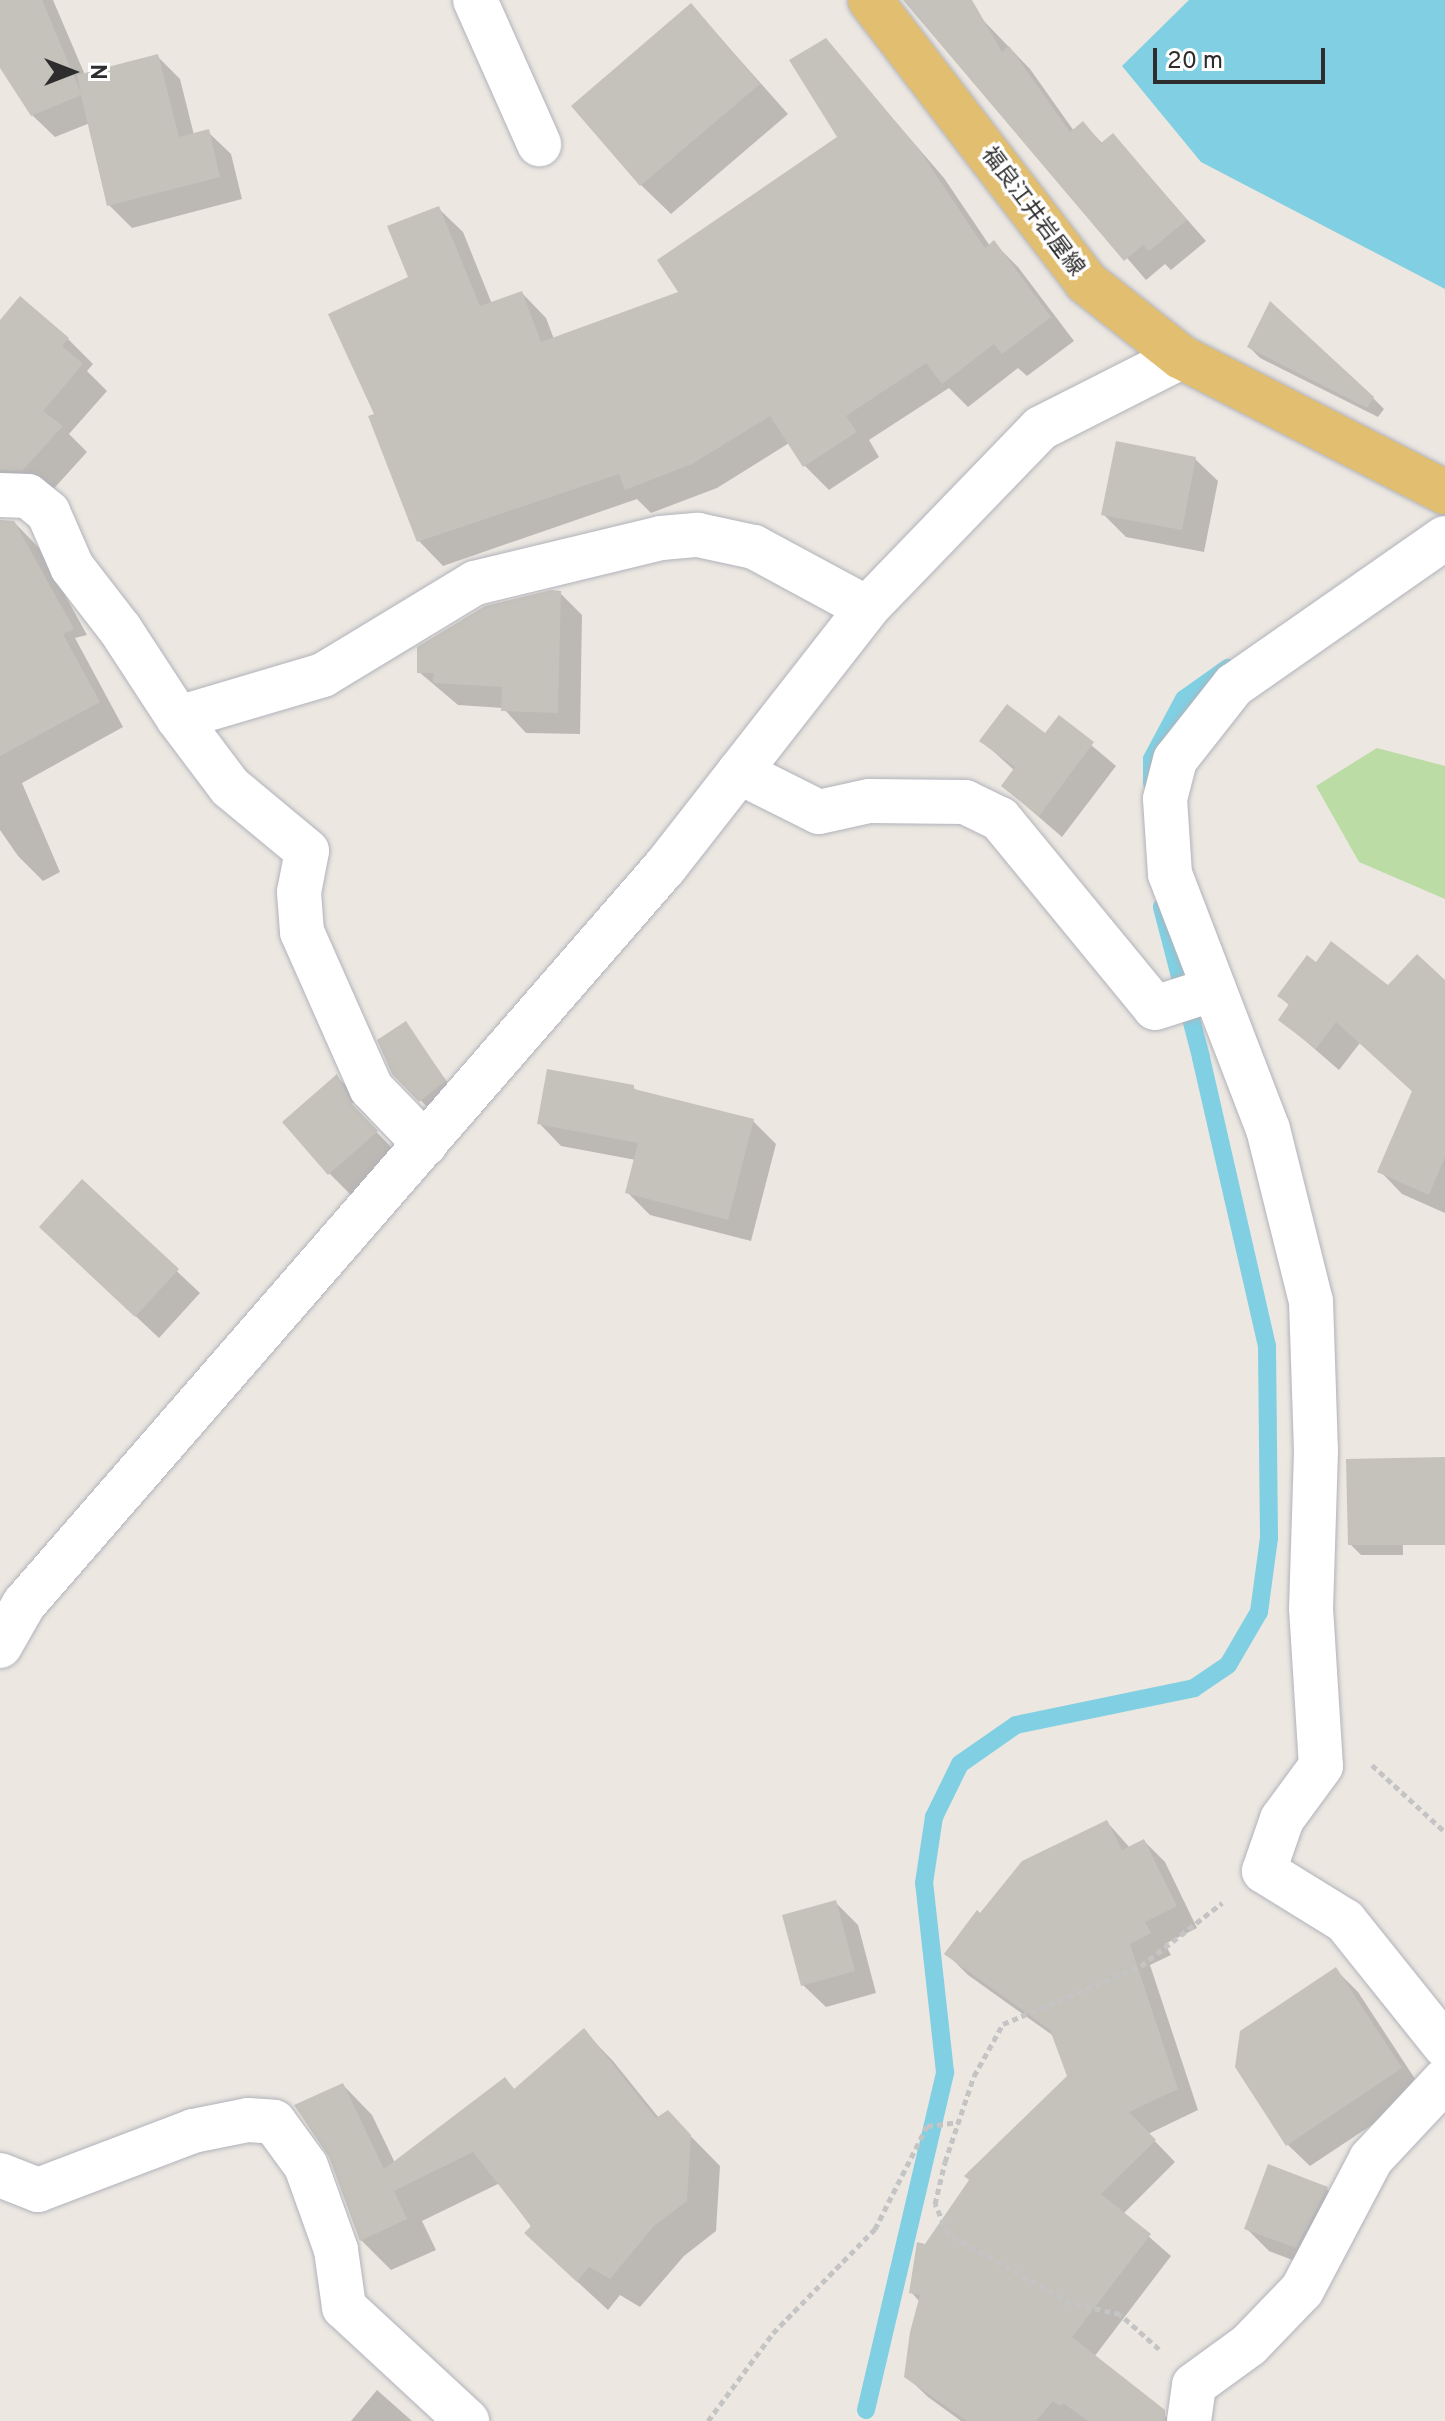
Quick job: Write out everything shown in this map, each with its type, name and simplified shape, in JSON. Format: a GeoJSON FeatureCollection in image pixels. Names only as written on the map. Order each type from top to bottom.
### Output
{"type":"FeatureCollection","features":[{"type":"Feature","properties":{"kind":"main road","name":"福良江井岩屋線"},"geometry":{"type":"LineString","coordinates":[[870,0],[1086,282],[1181,357],[1445,492]]}},
{"type":"Feature","properties":{"kind":"street"},"geometry":{"type":"LineString","coordinates":[[475,0],[539,144]]}},
{"type":"Feature","properties":{"kind":"street"},"geometry":{"type":"LineString","coordinates":[[0,1646],[24,1604],[665,867],[867,608],[1041,428],[1181,357]]}},
{"type":"Feature","properties":{"kind":"street"},"geometry":{"type":"LineString","coordinates":[[0,495],[28,496],[48,512],[72,567],[120,629],[178,718],[230,787],[307,851],[299,892],[302,932],[371,1088],[425,1144]]}},
{"type":"Feature","properties":{"kind":"street"},"geometry":{"type":"LineString","coordinates":[[178,718],[323,675],[475,583],[661,538],[698,535],[754,547],[867,608]]}},
{"type":"Feature","properties":{"kind":"street"},"geometry":{"type":"LineString","coordinates":[[1445,538],[1234,685],[1175,760],[1165,799],[1170,874],[1268,1129],[1311,1301],[1316,1451],[1311,1608],[1321,1766],[1282,1819],[1264,1871],[1345,1921],[1445,2046]]}},
{"type":"Feature","properties":{"kind":"street"},"geometry":{"type":"LineString","coordinates":[[739,772],[819,812],[869,801],[965,802],[1000,819],[1155,1008],[1214,989]]}},
{"type":"Feature","properties":{"kind":"street"},"geometry":{"type":"LineString","coordinates":[[1192,2403],[1302,2290],[1371,2159],[1445,2080]]}},
{"type":"Feature","properties":{"kind":"street"},"geometry":{"type":"LineString","coordinates":[[0,2175],[38,2190],[193,2131],[248,2120],[274,2122],[306,2166],[336,2250],[344,2307],[467,2421]]}},
{"type":"Feature","properties":{"kind":"path"},"geometry":{"type":"LineString","coordinates":[[1318,1725],[1355,1749],[1445,1832]]}},
{"type":"Feature","properties":{"kind":"path"},"geometry":{"type":"LineString","coordinates":[[1192,2403],[1120,2314],[1071,2303],[948,2234],[935,2204],[974,2076],[1003,2024],[1141,1966],[1264,1871]]}},
{"type":"Feature","properties":{"kind":"path"},"geometry":{"type":"LineString","coordinates":[[708,2421],[773,2333],[875,2229],[927,2126],[958,2122]]}},
{"type":"Feature","properties":{"kind":"green space"},"geometry":{"type":"Polygon","coordinates":[[[1377,748],[1445,766],[1445,899],[1359,862],[1316,786],[1377,748]]]}},
{"type":"Feature","properties":{"kind":"water"},"geometry":{"type":"Polygon","coordinates":[[[1189,0],[1445,0],[1445,289],[1201,162],[1122,66],[1189,0]]]}},
{"type":"Feature","properties":{"kind":"building"},"geometry":{"type":"Polygon","coordinates":[[[0,0],[42,0],[81,93],[77,75],[158,54],[179,137],[209,129],[220,177],[107,206],[81,95],[31,116],[0,68],[0,0]]]}},
{"type":"Feature","properties":{"kind":"building"},"geometry":{"type":"Polygon","coordinates":[[[903,0],[972,0],[1002,52],[1009,46],[1070,132],[1083,121],[1101,143],[1113,133],[1187,220],[1149,251],[1143,245],[1124,261],[903,0]]]}},
{"type":"Feature","properties":{"kind":"building"},"geometry":{"type":"Polygon","coordinates":[[[691,3],[760,84],[640,186],[571,106],[691,3]]]}},
{"type":"Feature","properties":{"kind":"building"},"geometry":{"type":"Polygon","coordinates":[[[826,38],[920,151],[985,248],[994,240],[1051,317],[1002,354],[994,344],[942,384],[926,363],[846,416],[857,432],[803,467],[770,416],[692,464],[625,490],[619,474],[417,542],[368,416],[374,414],[328,314],[408,277],[387,226],[439,206],[480,306],[522,291],[541,342],[678,292],[657,260],[837,137],[789,60],[826,38]]]}},
{"type":"Feature","properties":{"kind":"building"},"geometry":{"type":"Polygon","coordinates":[[[20,296],[69,338],[62,346],[83,364],[43,411],[63,426],[22,471],[0,470],[0,320],[20,296]]]}},
{"type":"Feature","properties":{"kind":"building"},"geometry":{"type":"Polygon","coordinates":[[[1270,301],[1374,397],[1367,408],[1247,347],[1270,301]]]}},
{"type":"Feature","properties":{"kind":"building"},"geometry":{"type":"Polygon","coordinates":[[[1116,441],[1196,457],[1182,530],[1101,515],[1116,441]]]}},
{"type":"Feature","properties":{"kind":"building"},"geometry":{"type":"Polygon","coordinates":[[[0,520],[14,521],[74,629],[63,634],[100,702],[0,756],[0,520]]]}},
{"type":"Feature","properties":{"kind":"building"},"geometry":{"type":"Polygon","coordinates":[[[551,590],[561,591],[558,713],[501,711],[502,687],[433,683],[434,673],[417,673],[417,647],[485,606],[551,590]]]}},
{"type":"Feature","properties":{"kind":"building"},"geometry":{"type":"Polygon","coordinates":[[[1007,704],[1045,733],[1059,715],[1094,742],[1039,816],[1001,786],[1015,767],[979,741],[1007,704]]]}},
{"type":"Feature","properties":{"kind":"building"},"geometry":{"type":"Polygon","coordinates":[[[1331,941],[1388,985],[1417,954],[1445,980],[1445,1157],[1429,1195],[1377,1172],[1412,1091],[1336,1022],[1316,1049],[1278,1020],[1289,1004],[1277,996],[1307,955],[1316,962],[1331,941]]]}},
{"type":"Feature","properties":{"kind":"building"},"geometry":{"type":"Polygon","coordinates":[[[406,1021],[446,1081],[419,1102],[392,1074],[377,1040],[406,1021]]]}},
{"type":"Feature","properties":{"kind":"building"},"geometry":{"type":"Polygon","coordinates":[[[547,1069],[634,1085],[634,1089],[754,1119],[728,1220],[625,1193],[638,1143],[537,1124],[547,1069]]]}},
{"type":"Feature","properties":{"kind":"building"},"geometry":{"type":"Polygon","coordinates":[[[337,1074],[353,1105],[378,1131],[328,1175],[282,1122],[337,1074]]]}},
{"type":"Feature","properties":{"kind":"building"},"geometry":{"type":"Polygon","coordinates":[[[82,1179],[179,1269],[135,1317],[39,1227],[82,1179]]]}},
{"type":"Feature","properties":{"kind":"building"},"geometry":{"type":"Polygon","coordinates":[[[1445,1457],[1445,1545],[1348,1545],[1346,1459],[1445,1457]]]}},
{"type":"Feature","properties":{"kind":"building"},"geometry":{"type":"Polygon","coordinates":[[[1107,1820],[1122,1850],[1144,1839],[1177,1906],[1145,1922],[1151,1933],[1130,1944],[1178,2089],[1129,2112],[1156,2140],[1101,2194],[1151,2234],[1072,2337],[1165,2410],[1165,2421],[1088,2421],[1063,2403],[1060,2406],[1053,2401],[1036,2421],[967,2421],[904,2377],[910,2332],[920,2295],[909,2293],[917,2242],[925,2244],[969,2180],[964,2176],[1067,2076],[1050,2030],[944,1954],[977,1910],[980,1913],[1022,1861],[1107,1820]]]}},
{"type":"Feature","properties":{"kind":"building"},"geometry":{"type":"Polygon","coordinates":[[[836,1900],[855,1971],[801,1986],[782,1915],[836,1900]]]}},
{"type":"Feature","properties":{"kind":"building"},"geometry":{"type":"Polygon","coordinates":[[[1336,1967],[1402,2068],[1286,2146],[1235,2067],[1240,2031],[1336,1967]]]}},
{"type":"Feature","properties":{"kind":"building"},"geometry":{"type":"Polygon","coordinates":[[[584,2028],[656,2118],[668,2110],[691,2135],[687,2201],[654,2226],[610,2279],[589,2267],[577,2282],[524,2233],[531,2226],[473,2152],[394,2191],[407,2219],[360,2241],[329,2157],[294,2105],[343,2083],[384,2169],[505,2077],[514,2089],[584,2028]]]}},
{"type":"Feature","properties":{"kind":"building"},"geometry":{"type":"Polygon","coordinates":[[[1268,2164],[1328,2187],[1296,2248],[1244,2229],[1268,2164]]]}},
{"type":"Feature","properties":{"kind":"waterway"},"geometry":{"type":"LineString","coordinates":[[1152,783],[1152,759],[1184,699],[1228,668]]}},
{"type":"Feature","properties":{"kind":"waterway"},"geometry":{"type":"LineString","coordinates":[[866,2410],[945,2072],[924,1883],[934,1817],[960,1764],[1016,1725],[1194,1688],[1228,1665],[1259,1612],[1269,1538],[1267,1346],[1201,1057],[1162,907]]}}]}
